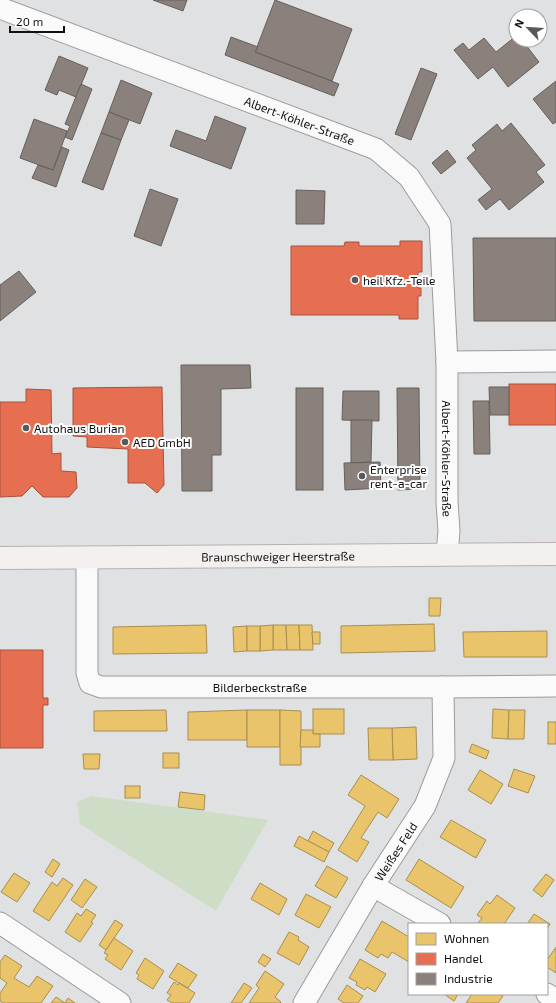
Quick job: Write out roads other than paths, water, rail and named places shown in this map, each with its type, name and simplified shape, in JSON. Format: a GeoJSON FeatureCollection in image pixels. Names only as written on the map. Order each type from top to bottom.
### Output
{"type":"FeatureCollection","features":[{"type":"Feature","properties":{"kind":"main road","name":"Braunschweiger Heerstraße"},"geometry":{"type":"LineString","coordinates":[[0,558],[556,554]]}},
{"type":"Feature","properties":{"kind":"street","name":"Albert-Köhler-Straße"},"geometry":{"type":"LineString","coordinates":[[0,8],[376,149],[409,177],[440,224],[447,362],[447,554]]}},
{"type":"Feature","properties":{"kind":"street"},"geometry":{"type":"LineString","coordinates":[[447,362],[556,361]]}},
{"type":"Feature","properties":{"kind":"street","name":"Bilderbeckstraße"},"geometry":{"type":"LineString","coordinates":[[87,558],[87,673],[90,682],[101,687],[556,686]]}},
{"type":"Feature","properties":{"kind":"street","name":"Weißes Feld"},"geometry":{"type":"LineString","coordinates":[[304,1003],[373,886],[425,806],[444,758],[444,687]]}},
{"type":"Feature","properties":{"kind":"street"},"geometry":{"type":"LineString","coordinates":[[373,886],[438,923]]}},
{"type":"Feature","properties":{"kind":"street"},"geometry":{"type":"LineString","coordinates":[[0,923],[120,1003]]}},
{"type":"Feature","properties":{"kind":"place","name":"heil Kfz.-Teile"},"geometry":{"type":"Point","coordinates":[355,280]}},
{"type":"Feature","properties":{"kind":"place","name":"Autohaus Burian"},"geometry":{"type":"Point","coordinates":[26,428]}},
{"type":"Feature","properties":{"kind":"place","name":"AED GmbH"},"geometry":{"type":"Point","coordinates":[125,442]}},
{"type":"Feature","properties":{"kind":"place","name":"Enterprise rent-a-car"},"geometry":{"type":"Point","coordinates":[362,476]}}]}
